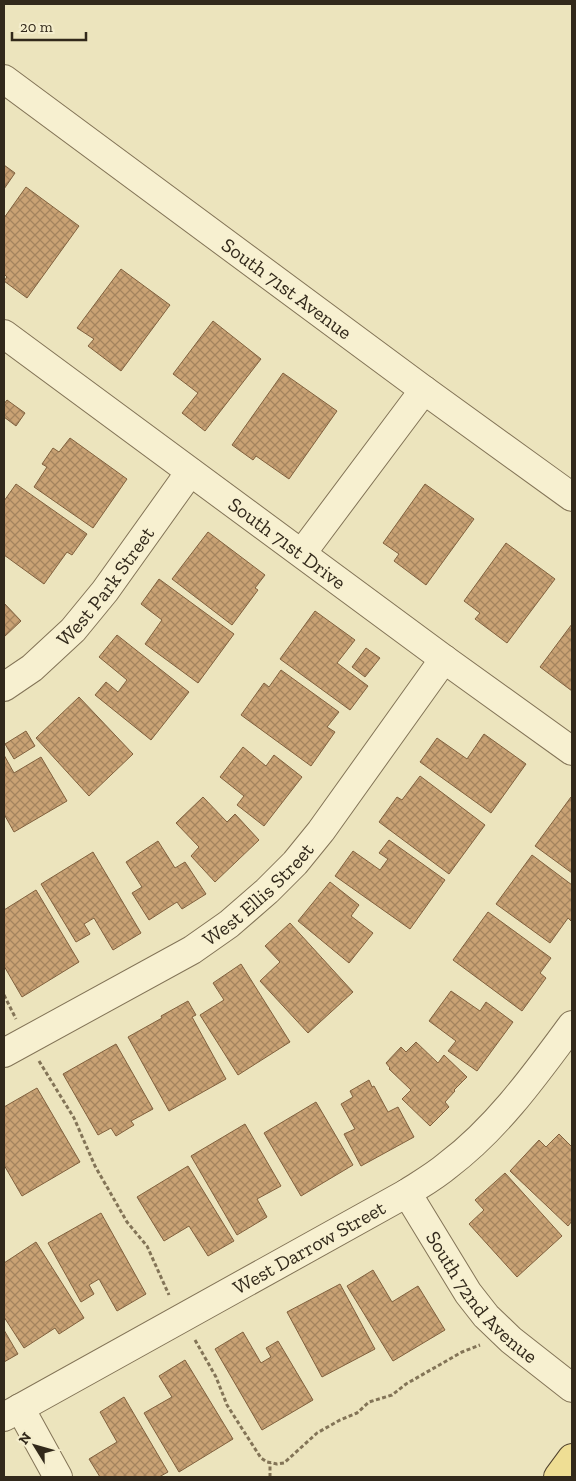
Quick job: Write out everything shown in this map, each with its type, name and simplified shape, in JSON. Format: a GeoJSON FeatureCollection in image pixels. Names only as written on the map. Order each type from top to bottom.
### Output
{"type":"FeatureCollection","features":[{"type":"Feature","properties":{"kind":"main road"},"geometry":{"type":"LineString","coordinates":[[558,1477],[572,1458]]}},
{"type":"Feature","properties":{"kind":"street","name":"South 71st Avenue"},"geometry":{"type":"LineString","coordinates":[[4,79],[424,390],[572,497]]}},
{"type":"Feature","properties":{"kind":"street","name":"South 71st Drive"},"geometry":{"type":"LineString","coordinates":[[4,334],[444,659],[572,751]]}},
{"type":"Feature","properties":{"kind":"street"},"geometry":{"type":"LineString","coordinates":[[302,553],[424,390]]}},
{"type":"Feature","properties":{"kind":"street","name":"West Park Street"},"geometry":{"type":"LineString","coordinates":[[4,687],[32,668],[73,630],[105,591],[190,472]]}},
{"type":"Feature","properties":{"kind":"street","name":"West Ellis Street"},"geometry":{"type":"LineString","coordinates":[[4,1053],[192,950],[230,924],[267,891],[295,863],[321,831],[444,659]]}},
{"type":"Feature","properties":{"kind":"street","name":"West Darrow Street"},"geometry":{"type":"LineString","coordinates":[[12,1413],[407,1193],[448,1166],[505,1112],[572,1025]]}},
{"type":"Feature","properties":{"kind":"street","name":"South 72nd Avenue"},"geometry":{"type":"LineString","coordinates":[[407,1193],[468,1293],[486,1316],[511,1340],[572,1388]]}},
{"type":"Feature","properties":{"kind":"street"},"geometry":{"type":"LineString","coordinates":[[12,1413],[58,1477]]}},
{"type":"Feature","properties":{"kind":"path"},"geometry":{"type":"LineString","coordinates":[[270,1463],[270,1477]]}},
{"type":"Feature","properties":{"kind":"building"},"geometry":{"type":"Polygon","coordinates":[[[4,165],[15,173],[4,189],[4,165]]]}},
{"type":"Feature","properties":{"kind":"building"},"geometry":{"type":"Polygon","coordinates":[[[26,187],[79,226],[27,298],[4,281],[7,277],[4,274],[4,218],[26,187]]]}},
{"type":"Feature","properties":{"kind":"building"},"geometry":{"type":"Polygon","coordinates":[[[121,269],[170,305],[121,371],[88,346],[94,339],[77,328],[121,269]]]}},
{"type":"Feature","properties":{"kind":"building"},"geometry":{"type":"Polygon","coordinates":[[[213,321],[261,359],[205,431],[182,413],[198,393],[173,374],[213,321]]]}},
{"type":"Feature","properties":{"kind":"building"},"geometry":{"type":"Polygon","coordinates":[[[283,373],[337,411],[289,479],[256,456],[253,460],[232,445],[283,373]]]}},
{"type":"Feature","properties":{"kind":"building"},"geometry":{"type":"Polygon","coordinates":[[[7,400],[25,413],[16,426],[4,417],[4,404],[7,400]]]}},
{"type":"Feature","properties":{"kind":"building"},"geometry":{"type":"Polygon","coordinates":[[[70,438],[127,479],[93,528],[34,487],[47,467],[42,464],[53,448],[59,452],[70,438]]]}},
{"type":"Feature","properties":{"kind":"building"},"geometry":{"type":"Polygon","coordinates":[[[16,484],[87,534],[72,555],[67,552],[44,584],[4,555],[4,501],[16,484]]]}},
{"type":"Feature","properties":{"kind":"building"},"geometry":{"type":"Polygon","coordinates":[[[425,484],[474,519],[426,585],[394,561],[399,554],[383,543],[425,484]]]}},
{"type":"Feature","properties":{"kind":"building"},"geometry":{"type":"Polygon","coordinates":[[[208,532],[265,575],[255,588],[258,590],[232,625],[172,579],[208,532]]]}},
{"type":"Feature","properties":{"kind":"building"},"geometry":{"type":"Polygon","coordinates":[[[506,543],[555,579],[507,643],[475,619],[480,613],[464,601],[506,543]]]}},
{"type":"Feature","properties":{"kind":"building"},"geometry":{"type":"Polygon","coordinates":[[[159,579],[234,634],[198,683],[145,644],[162,620],[141,604],[159,579]]]}},
{"type":"Feature","properties":{"kind":"building"},"geometry":{"type":"Polygon","coordinates":[[[4,603],[21,621],[4,637],[4,603]]]}},
{"type":"Feature","properties":{"kind":"building"},"geometry":{"type":"Polygon","coordinates":[[[315,611],[355,640],[337,663],[368,686],[350,710],[280,659],[315,611]]]}},
{"type":"Feature","properties":{"kind":"building"},"geometry":{"type":"Polygon","coordinates":[[[572,624],[572,691],[540,667],[572,624]]]}},
{"type":"Feature","properties":{"kind":"building"},"geometry":{"type":"Polygon","coordinates":[[[117,635],[189,692],[151,740],[95,695],[106,682],[118,692],[127,680],[99,657],[117,635]]]}},
{"type":"Feature","properties":{"kind":"building"},"geometry":{"type":"Polygon","coordinates":[[[366,648],[380,658],[365,677],[352,667],[366,648]]]}},
{"type":"Feature","properties":{"kind":"building"},"geometry":{"type":"Polygon","coordinates":[[[281,670],[339,712],[327,727],[335,732],[311,766],[241,715],[264,683],[269,687],[281,670]]]}},
{"type":"Feature","properties":{"kind":"building"},"geometry":{"type":"Polygon","coordinates":[[[79,697],[133,754],[89,796],[36,738],[79,697]]]}},
{"type":"Feature","properties":{"kind":"building"},"geometry":{"type":"Polygon","coordinates":[[[26,731],[35,746],[14,759],[5,744],[26,731]]]}},
{"type":"Feature","properties":{"kind":"building"},"geometry":{"type":"Polygon","coordinates":[[[484,734],[526,764],[491,813],[420,762],[437,738],[467,759],[484,734]]]}},
{"type":"Feature","properties":{"kind":"building"},"geometry":{"type":"Polygon","coordinates":[[[243,747],[266,766],[274,755],[302,777],[264,826],[237,805],[244,796],[220,777],[243,747]]]}},
{"type":"Feature","properties":{"kind":"building"},"geometry":{"type":"Polygon","coordinates":[[[4,755],[14,773],[41,757],[67,801],[14,832],[4,814],[4,755]]]}},
{"type":"Feature","properties":{"kind":"building"},"geometry":{"type":"Polygon","coordinates":[[[420,776],[485,825],[449,874],[379,822],[397,797],[402,800],[420,776]]]}},
{"type":"Feature","properties":{"kind":"building"},"geometry":{"type":"Polygon","coordinates":[[[203,797],[227,822],[235,814],[259,840],[215,882],[191,856],[199,847],[176,823],[203,797]]]}},
{"type":"Feature","properties":{"kind":"building"},"geometry":{"type":"Polygon","coordinates":[[[572,798],[572,873],[535,846],[572,798]]]}},
{"type":"Feature","properties":{"kind":"building"},"geometry":{"type":"Polygon","coordinates":[[[389,840],[445,880],[410,929],[335,876],[353,851],[380,870],[388,859],[379,853],[389,840]]]}},
{"type":"Feature","properties":{"kind":"building"},"geometry":{"type":"Polygon","coordinates":[[[158,841],[175,868],[185,862],[206,894],[182,909],[177,902],[149,920],[132,893],[142,887],[126,862],[158,841]]]}},
{"type":"Feature","properties":{"kind":"building"},"geometry":{"type":"Polygon","coordinates":[[[93,852],[141,933],[113,950],[94,918],[84,924],[90,934],[76,942],[41,884],[93,852]]]}},
{"type":"Feature","properties":{"kind":"building"},"geometry":{"type":"Polygon","coordinates":[[[532,855],[572,885],[572,922],[568,918],[550,943],[496,904],[532,855]]]}},
{"type":"Feature","properties":{"kind":"building"},"geometry":{"type":"Polygon","coordinates":[[[330,882],[359,905],[351,916],[373,933],[349,963],[298,921],[330,882]]]}},
{"type":"Feature","properties":{"kind":"building"},"geometry":{"type":"Polygon","coordinates":[[[36,890],[79,962],[22,997],[4,966],[4,910],[36,890]]]}},
{"type":"Feature","properties":{"kind":"building"},"geometry":{"type":"Polygon","coordinates":[[[488,912],[551,958],[540,973],[546,978],[522,1011],[453,960],[488,912]]]}},
{"type":"Feature","properties":{"kind":"building"},"geometry":{"type":"Polygon","coordinates":[[[290,923],[353,992],[308,1033],[260,981],[280,962],[265,946],[290,923]]]}},
{"type":"Feature","properties":{"kind":"building"},"geometry":{"type":"Polygon","coordinates":[[[241,964],[290,1042],[238,1075],[200,1015],[224,1000],[213,983],[241,964]]]}},
{"type":"Feature","properties":{"kind":"building"},"geometry":{"type":"Polygon","coordinates":[[[451,991],[480,1011],[486,1002],[513,1022],[477,1071],[448,1051],[456,1041],[429,1021],[451,991]]]}},
{"type":"Feature","properties":{"kind":"building"},"geometry":{"type":"Polygon","coordinates":[[[188,1001],[196,1015],[192,1017],[226,1079],[169,1111],[128,1037],[188,1001]]]}},
{"type":"Feature","properties":{"kind":"building"},"geometry":{"type":"Polygon","coordinates":[[[416,1042],[438,1063],[444,1055],[467,1077],[445,1102],[449,1107],[430,1126],[402,1099],[411,1090],[389,1069],[386,1063],[401,1047],[406,1052],[416,1042]]]}},
{"type":"Feature","properties":{"kind":"building"},"geometry":{"type":"Polygon","coordinates":[[[116,1044],[153,1109],[131,1121],[134,1125],[116,1136],[111,1128],[98,1135],[63,1074],[116,1044]]]}},
{"type":"Feature","properties":{"kind":"building"},"geometry":{"type":"Polygon","coordinates":[[[369,1080],[388,1112],[398,1107],[414,1137],[361,1166],[344,1134],[355,1129],[341,1104],[353,1097],[350,1091],[369,1080]]]}},
{"type":"Feature","properties":{"kind":"building"},"geometry":{"type":"Polygon","coordinates":[[[37,1088],[80,1162],[22,1196],[4,1165],[4,1107],[37,1088]]]}},
{"type":"Feature","properties":{"kind":"building"},"geometry":{"type":"Polygon","coordinates":[[[316,1102],[353,1165],[301,1196],[264,1133],[316,1102]]]}},
{"type":"Feature","properties":{"kind":"building"},"geometry":{"type":"Polygon","coordinates":[[[245,1124],[281,1186],[257,1199],[267,1217],[237,1235],[191,1156],[245,1124]]]}},
{"type":"Feature","properties":{"kind":"building"},"geometry":{"type":"Polygon","coordinates":[[[559,1134],[572,1147],[572,1221],[568,1226],[510,1171],[539,1140],[546,1147],[559,1134]]]}},
{"type":"Feature","properties":{"kind":"building"},"geometry":{"type":"Polygon","coordinates":[[[188,1166],[234,1241],[208,1256],[189,1226],[164,1241],[137,1197],[188,1166]]]}},
{"type":"Feature","properties":{"kind":"building"},"geometry":{"type":"Polygon","coordinates":[[[505,1173],[562,1236],[517,1277],[469,1224],[484,1210],[475,1200],[505,1173]]]}},
{"type":"Feature","properties":{"kind":"building"},"geometry":{"type":"Polygon","coordinates":[[[101,1213],[146,1294],[117,1311],[99,1279],[89,1285],[94,1294],[81,1302],[48,1243],[101,1213]]]}},
{"type":"Feature","properties":{"kind":"building"},"geometry":{"type":"Polygon","coordinates":[[[36,1242],[84,1318],[59,1334],[55,1328],[24,1348],[4,1317],[4,1263],[36,1242]]]}},
{"type":"Feature","properties":{"kind":"building"},"geometry":{"type":"Polygon","coordinates":[[[373,1270],[392,1302],[418,1286],[445,1330],[393,1361],[347,1286],[373,1270]]]}},
{"type":"Feature","properties":{"kind":"building"},"geometry":{"type":"Polygon","coordinates":[[[340,1284],[375,1349],[322,1377],[287,1312],[340,1284]]]}},
{"type":"Feature","properties":{"kind":"building"},"geometry":{"type":"Polygon","coordinates":[[[4,1330],[18,1354],[4,1362],[4,1330]]]}},
{"type":"Feature","properties":{"kind":"building"},"geometry":{"type":"Polygon","coordinates":[[[243,1332],[261,1363],[271,1357],[266,1348],[278,1341],[313,1400],[262,1430],[215,1349],[243,1332]]]}},
{"type":"Feature","properties":{"kind":"building"},"geometry":{"type":"Polygon","coordinates":[[[185,1360],[233,1439],[179,1472],[144,1413],[172,1397],[159,1376],[185,1360]]]}},
{"type":"Feature","properties":{"kind":"building"},"geometry":{"type":"Polygon","coordinates":[[[124,1397],[168,1472],[159,1477],[100,1477],[89,1459],[117,1442],[100,1412],[124,1397]]]}}]}
